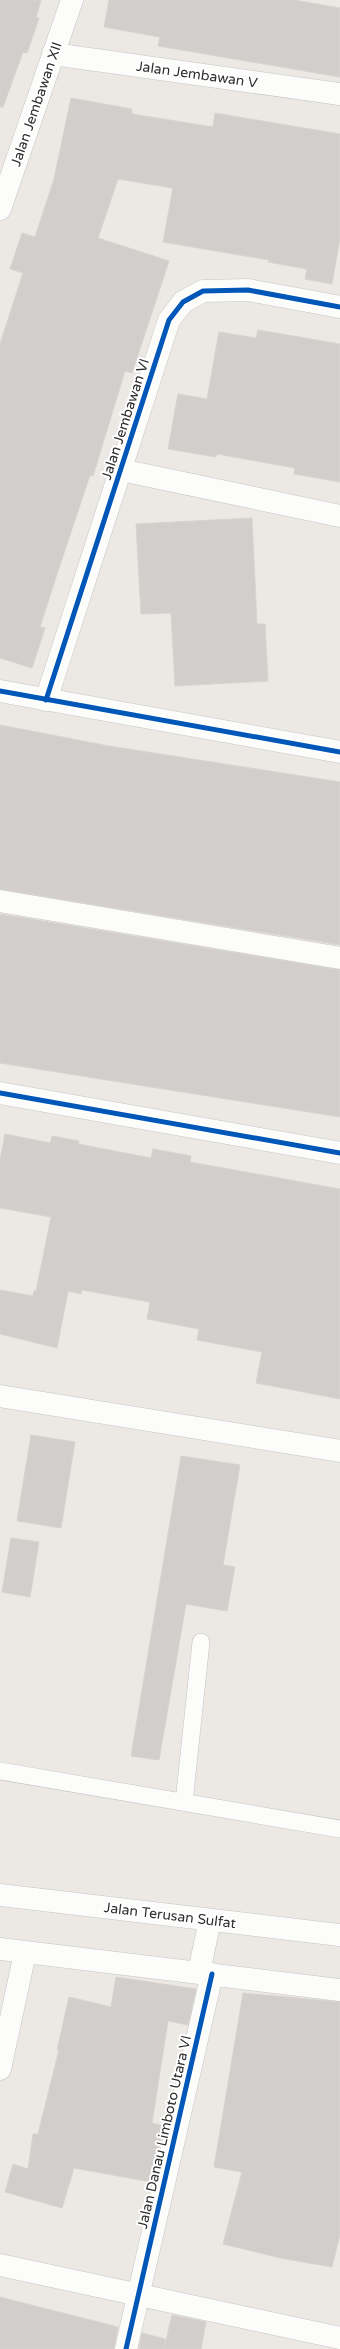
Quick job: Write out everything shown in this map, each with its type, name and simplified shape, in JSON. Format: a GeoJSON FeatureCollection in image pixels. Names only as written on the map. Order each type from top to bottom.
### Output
{"type":"FeatureCollection","features":[{"type":"Feature","properties":{"kind":"street","name":"Jalan Jembawan XII"},"geometry":{"type":"LineString","coordinates":[[0,209],[72,0]]}},
{"type":"Feature","properties":{"kind":"street","name":"Jalan Jembawan V"},"geometry":{"type":"LineString","coordinates":[[53,54],[340,94]]}},
{"type":"Feature","properties":{"kind":"street","name":"Jalan Jembawan VI"},"geometry":{"type":"LineString","coordinates":[[46,700],[168,320],[183,302],[203,291],[248,290],[340,307]]}},
{"type":"Feature","properties":{"kind":"street"},"geometry":{"type":"LineString","coordinates":[[121,470],[340,516]]}},
{"type":"Feature","properties":{"kind":"street"},"geometry":{"type":"LineString","coordinates":[[0,691],[340,752]]}},
{"type":"Feature","properties":{"kind":"street"},"geometry":{"type":"LineString","coordinates":[[0,901],[340,958]]}},
{"type":"Feature","properties":{"kind":"street"},"geometry":{"type":"LineString","coordinates":[[0,1093],[340,1153]]}},
{"type":"Feature","properties":{"kind":"street"},"geometry":{"type":"LineString","coordinates":[[0,1396],[340,1451]]}},
{"type":"Feature","properties":{"kind":"street","name":"Jalan Terusan Sulfat"},"geometry":{"type":"LineString","coordinates":[[0,1895],[340,1935]]}},
{"type":"Feature","properties":{"kind":"street","name":"Jalan Danau Limboto Utara VI"},"geometry":{"type":"LineString","coordinates":[[126,2349],[140,2295],[206,1973],[210,1920]]}},
{"type":"Feature","properties":{"kind":"street"},"geometry":{"type":"LineString","coordinates":[[0,1949],[340,1990]]}},
{"type":"Feature","properties":{"kind":"street"},"geometry":{"type":"LineString","coordinates":[[0,2069],[25,1953]]}},
{"type":"Feature","properties":{"kind":"street"},"geometry":{"type":"LineString","coordinates":[[0,2265],[340,2338]]}},
{"type":"Feature","properties":{"kind":"lane"},"geometry":{"type":"LineString","coordinates":[[184,1802],[202,1642]]}},
{"type":"Feature","properties":{"kind":"lane"},"geometry":{"type":"LineString","coordinates":[[0,1771],[340,1829]]}},
{"type":"Feature","properties":{"kind":"building"},"geometry":{"type":"Polygon","coordinates":[[[0,0],[41,0],[36,17],[39,18],[27,53],[23,52],[3,107],[0,107],[0,0]]]}},
{"type":"Feature","properties":{"kind":"building"},"geometry":{"type":"Polygon","coordinates":[[[109,0],[294,0],[340,8],[340,77],[158,46],[160,37],[104,27],[109,0]]]}},
{"type":"Feature","properties":{"kind":"building"},"geometry":{"type":"Polygon","coordinates":[[[71,98],[132,109],[132,114],[213,127],[215,113],[340,134],[340,238],[332,284],[305,279],[307,269],[268,262],[269,260],[163,242],[173,188],[118,179],[98,238],[169,261],[132,373],[125,371],[93,476],[90,475],[40,627],[45,628],[32,668],[0,658],[0,344],[23,273],[10,269],[22,233],[35,237],[54,179],[71,98]]]}},
{"type":"Feature","properties":{"kind":"building"},"geometry":{"type":"Polygon","coordinates":[[[258,330],[340,344],[340,482],[294,474],[295,468],[217,454],[216,457],[168,449],[178,394],[207,399],[219,332],[256,338],[258,330]]]}},
{"type":"Feature","properties":{"kind":"building"},"geometry":{"type":"Polygon","coordinates":[[[252,518],[257,624],[265,624],[268,681],[175,686],[171,613],[141,614],[136,524],[252,518]]]}},
{"type":"Feature","properties":{"kind":"building"},"geometry":{"type":"Polygon","coordinates":[[[0,725],[109,746],[340,782],[340,945],[0,889],[0,725]]]}},
{"type":"Feature","properties":{"kind":"building"},"geometry":{"type":"Polygon","coordinates":[[[0,914],[340,970],[340,1117],[0,1063],[0,914]]]}},
{"type":"Feature","properties":{"kind":"building"},"geometry":{"type":"Polygon","coordinates":[[[5,1134],[50,1143],[52,1136],[79,1141],[78,1144],[151,1158],[153,1149],[191,1156],[190,1162],[340,1189],[340,1399],[256,1383],[262,1352],[197,1340],[199,1329],[147,1319],[150,1302],[82,1290],[81,1294],[68,1291],[57,1348],[0,1334],[0,1290],[33,1296],[34,1291],[36,1291],[51,1217],[0,1208],[0,1160],[5,1134]]]}},
{"type":"Feature","properties":{"kind":"building"},"geometry":{"type":"Polygon","coordinates":[[[31,1435],[75,1442],[61,1528],[17,1521],[31,1435]]]}},
{"type":"Feature","properties":{"kind":"building"},"geometry":{"type":"Polygon","coordinates":[[[181,1456],[240,1465],[223,1565],[235,1567],[227,1611],[186,1604],[159,1760],[131,1756],[181,1456]]]}},
{"type":"Feature","properties":{"kind":"building"},"geometry":{"type":"Polygon","coordinates":[[[11,1538],[39,1542],[30,1597],[2,1592],[11,1538]]]}},
{"type":"Feature","properties":{"kind":"building"},"geometry":{"type":"Polygon","coordinates":[[[116,1977],[196,1989],[188,2025],[168,2021],[152,2123],[164,2126],[151,2182],[74,2168],[62,2208],[5,2192],[13,2164],[28,2169],[33,2134],[38,2134],[59,2050],[57,2050],[69,1997],[111,2007],[116,1977]]]}},
{"type":"Feature","properties":{"kind":"building"},"geometry":{"type":"Polygon","coordinates":[[[243,1993],[340,2002],[340,2234],[332,2267],[280,2258],[223,2244],[242,2172],[214,2167],[243,1993]]]}},
{"type":"Feature","properties":{"kind":"building"},"geometry":{"type":"Polygon","coordinates":[[[0,2297],[118,2327],[114,2349],[0,2349],[0,2297]]]}},
{"type":"Feature","properties":{"kind":"building"},"geometry":{"type":"Polygon","coordinates":[[[172,2315],[206,2322],[201,2349],[164,2349],[172,2315]]]}},
{"type":"Feature","properties":{"kind":"building"},"geometry":{"type":"Polygon","coordinates":[[[142,2333],[165,2339],[164,2349],[139,2349],[142,2333]]]}},
{"type":"Feature","properties":{"kind":"cycle path"},"geometry":{"type":"LineString","coordinates":[[46,700],[169,320],[183,302],[203,291],[248,290],[340,307]]}},
{"type":"Feature","properties":{"kind":"cycle path"},"geometry":{"type":"LineString","coordinates":[[0,691],[340,752]]}},
{"type":"Feature","properties":{"kind":"cycle path"},"geometry":{"type":"LineString","coordinates":[[0,1093],[340,1153]]}},
{"type":"Feature","properties":{"kind":"cycle path"},"geometry":{"type":"LineString","coordinates":[[126,2349],[212,1974]]}}]}
